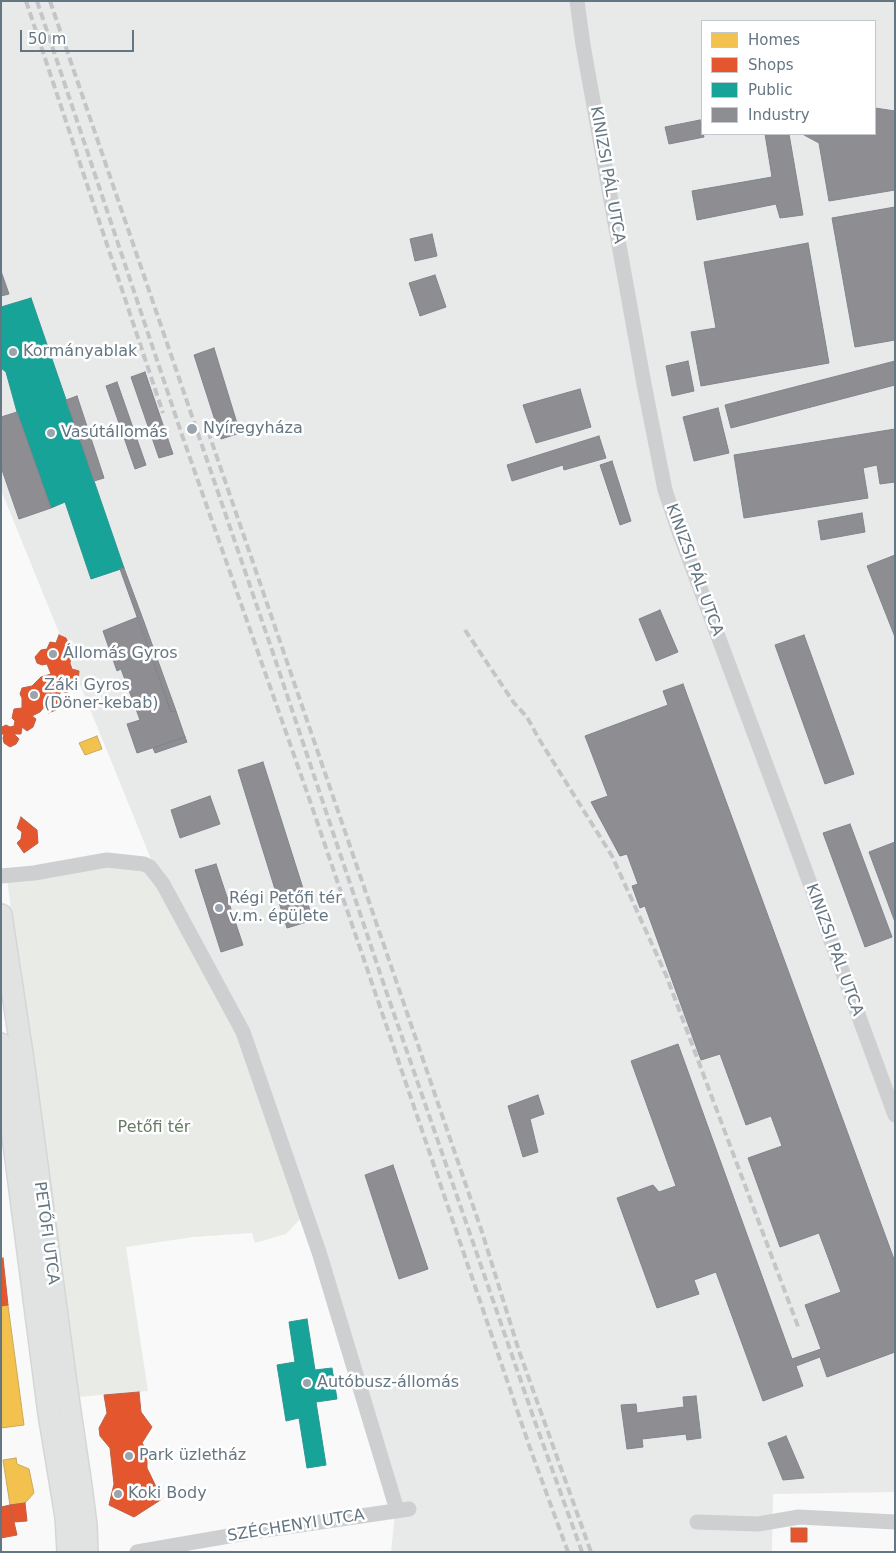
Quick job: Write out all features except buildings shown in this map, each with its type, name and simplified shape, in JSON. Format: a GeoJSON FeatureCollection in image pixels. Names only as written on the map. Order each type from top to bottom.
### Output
{"type":"FeatureCollection","features":[{"type":"Feature","properties":{"kind":"main road","name":"PETŐFI UTCA"},"geometry":{"type":"LineString","coordinates":[[1,915],[24,1060],[81,1486],[87,1552]]}},
{"type":"Feature","properties":{"kind":"main road","name":"PETŐFI UTCA"},"geometry":{"type":"LineString","coordinates":[[1,1044],[6,1112],[49,1414],[67,1522],[68,1552]]}},
{"type":"Feature","properties":{"kind":"street","name":"KINIZSI PÁL UTCA"},"geometry":{"type":"LineString","coordinates":[[577,1],[583,45],[642,375],[665,490],[895,1115]]}},
{"type":"Feature","properties":{"kind":"street","name":"SZÉCHENYI UTCA"},"geometry":{"type":"LineString","coordinates":[[1,876],[34,873],[107,860],[147,865],[157,875],[243,1032],[319,1252],[403,1510],[252,1532],[137,1552]]}},
{"type":"Feature","properties":{"kind":"street"},"geometry":{"type":"LineString","coordinates":[[697,1522],[758,1524],[799,1517],[895,1522]]}},
{"type":"Feature","properties":{"kind":"shaded area"},"geometry":{"type":"Polygon","coordinates":[[[1,1],[895,1],[895,1492],[773,1494],[772,1552],[391,1552],[397,1494],[310,1217],[155,869],[1,490],[1,1]]]}},
{"type":"Feature","properties":{"kind":"green space","name":"Petőfi tér"},"geometry":{"type":"Polygon","coordinates":[[[94,863],[146,868],[238,1032],[302,1217],[286,1234],[255,1243],[252,1233],[193,1237],[126,1247],[148,1391],[77,1397],[7,880],[94,863]]]}},
{"type":"Feature","properties":{"kind":"railway"},"geometry":{"type":"LineString","coordinates":[[26,1],[163,413]]}},
{"type":"Feature","properties":{"kind":"railway"},"geometry":{"type":"LineString","coordinates":[[37,1],[183,438],[309,798],[530,1448],[568,1552]]}},
{"type":"Feature","properties":{"kind":"railway"},"geometry":{"type":"LineString","coordinates":[[50,1],[273,653],[384,985],[582,1552]]}},
{"type":"Feature","properties":{"kind":"railway"},"geometry":{"type":"LineString","coordinates":[[208,431],[482,1232],[519,1351],[591,1552]]}},
{"type":"Feature","properties":{"kind":"railway"},"geometry":{"type":"LineString","coordinates":[[465,630],[514,703],[527,717],[612,856],[666,975],[799,1329]]}},
{"type":"Feature","properties":{"kind":"place","name":"Kormányablak"},"geometry":{"type":"Point","coordinates":[13,352]}},
{"type":"Feature","properties":{"kind":"place","name":"Nyíregyháza"},"geometry":{"type":"Point","coordinates":[192,429]}},
{"type":"Feature","properties":{"kind":"place","name":"Vasútállomás"},"geometry":{"type":"Point","coordinates":[51,433]}},
{"type":"Feature","properties":{"kind":"place","name":"Állomás Gyros"},"geometry":{"type":"Point","coordinates":[53,654]}},
{"type":"Feature","properties":{"kind":"place","name":"Záki Gyros (Döner-kebab)"},"geometry":{"type":"Point","coordinates":[34,695]}},
{"type":"Feature","properties":{"kind":"place","name":"Régi Petőfi tér v.m. épülete"},"geometry":{"type":"Point","coordinates":[219,908]}},
{"type":"Feature","properties":{"kind":"place","name":"Autóbusz-állomás"},"geometry":{"type":"Point","coordinates":[307,1383]}},
{"type":"Feature","properties":{"kind":"place","name":"Park üzletház"},"geometry":{"type":"Point","coordinates":[129,1456]}},
{"type":"Feature","properties":{"kind":"place","name":"Koki Body"},"geometry":{"type":"Point","coordinates":[118,1494]}}]}
